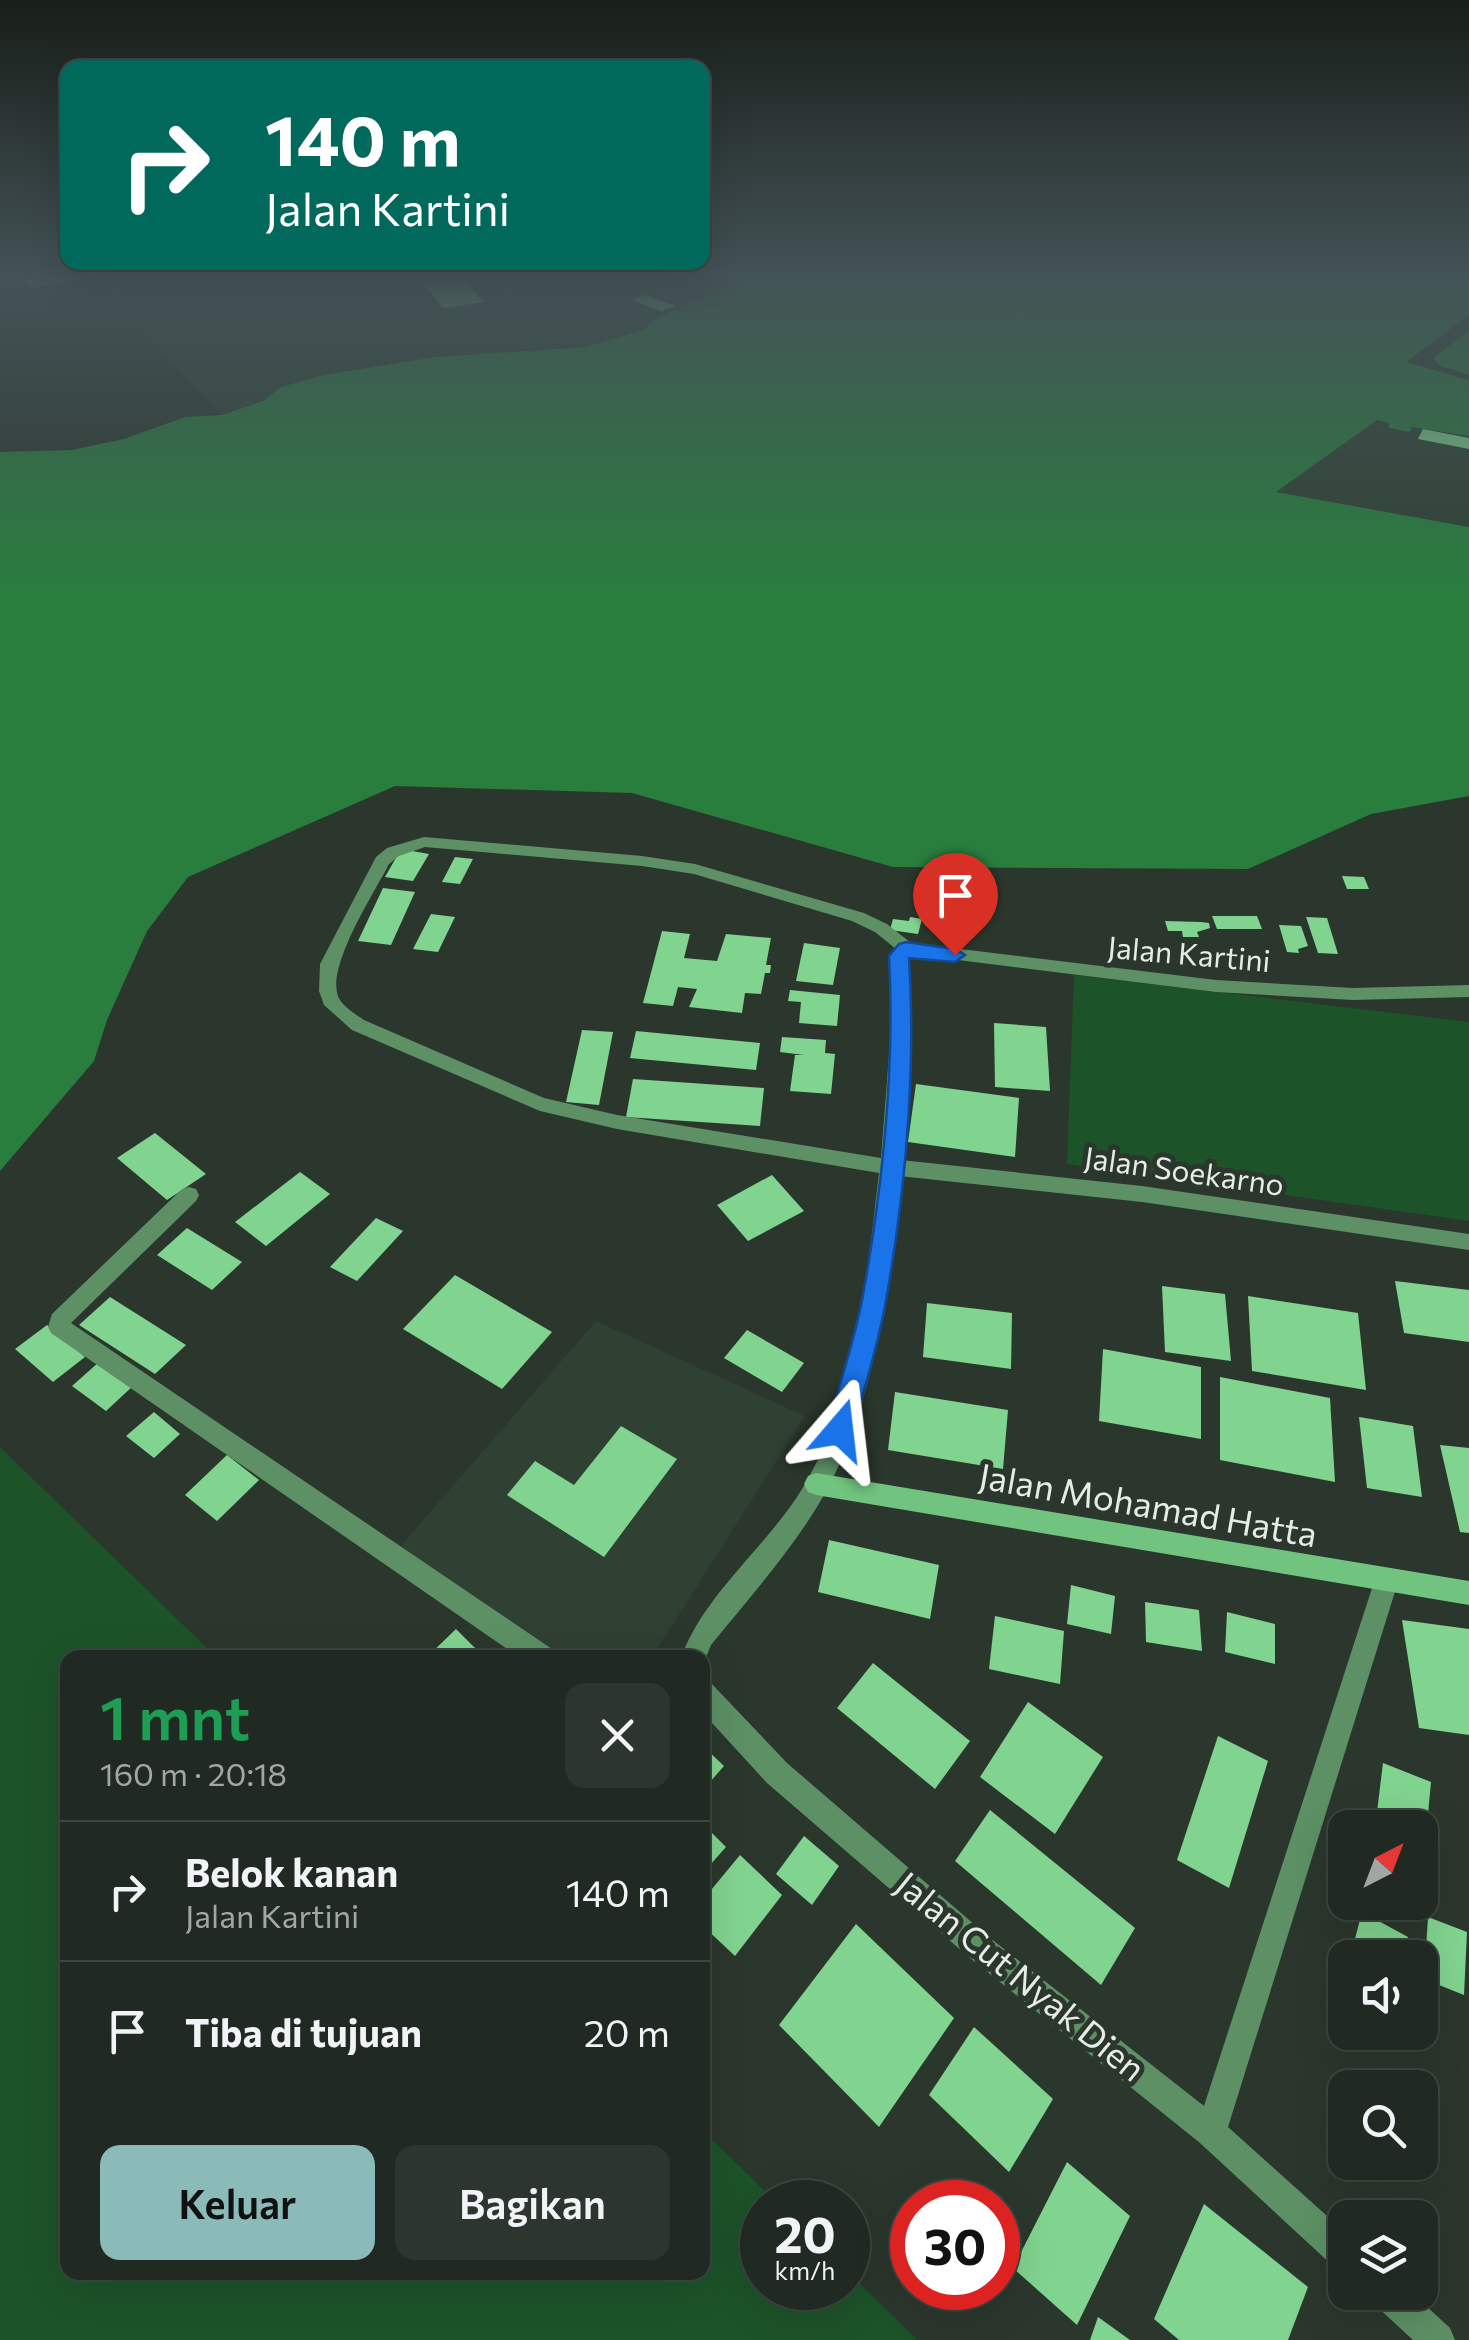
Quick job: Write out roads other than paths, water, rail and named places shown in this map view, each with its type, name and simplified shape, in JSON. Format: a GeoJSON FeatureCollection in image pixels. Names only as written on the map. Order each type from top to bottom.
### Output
{"type":"FeatureCollection","features":[{"type":"Feature","properties":{"kind":"street","name":"Jalan Soekarno"},"geometry":{"type":"LineString","coordinates":[[906,948],[881,928],[858,918],[682,866],[478,844],[424,842],[406,846],[382,861],[329,964],[328,991],[332,1006],[342,1015],[540,1104],[617,1122],[891,1167],[1142,1194],[1469,1242]]}},
{"type":"Feature","properties":{"kind":"street","name":"Jalan Kartini"},"geometry":{"type":"LineString","coordinates":[[906,948],[1216,986],[1353,994],[1469,991]]}},
{"type":"Feature","properties":{"kind":"street"},"geometry":{"type":"LineString","coordinates":[[697,1650],[701,1638],[816,1484],[833,1452],[858,1369],[875,1298],[891,1167],[900,1054],[899,956],[906,948]]}},
{"type":"Feature","properties":{"kind":"street"},"geometry":{"type":"LineString","coordinates":[[188,1195],[60,1320],[59,1327],[531,1650]]}},
{"type":"Feature","properties":{"kind":"street","name":"Jalan Mohamad Hatta"},"geometry":{"type":"LineString","coordinates":[[816,1484],[1469,1593]]}},
{"type":"Feature","properties":{"kind":"street"},"geometry":{"type":"LineString","coordinates":[[1212,2132],[1386,1582]]}},
{"type":"Feature","properties":{"kind":"street","name":"Jalan Cut Nyak Dien"},"geometry":{"type":"LineString","coordinates":[[710,1701],[777,1773],[936,1911],[1212,2132],[1328,2238]]}},
{"type":"Feature","properties":{"kind":"street"},"geometry":{"type":"LineString","coordinates":[[1406,2310],[1438,2340]]}}]}
